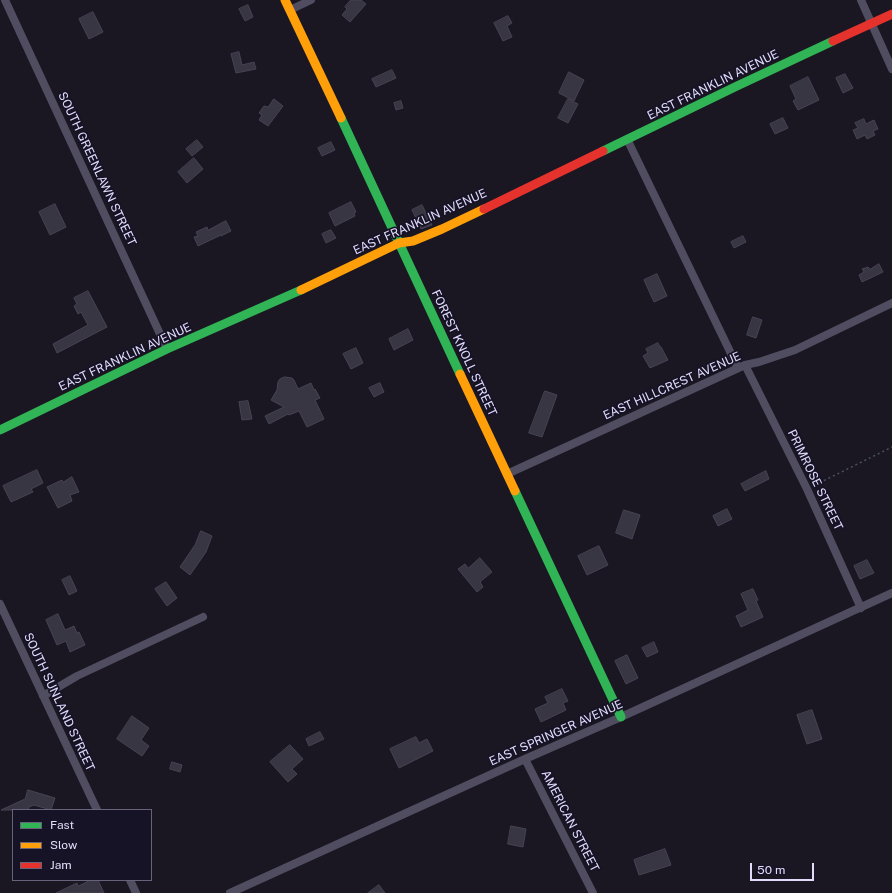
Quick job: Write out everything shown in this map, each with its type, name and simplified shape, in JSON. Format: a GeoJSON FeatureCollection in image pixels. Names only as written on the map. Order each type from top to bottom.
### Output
{"type":"FeatureCollection","features":[{"type":"Feature","properties":{"kind":"street","name":"SOUTH GREENLAWN STREET"},"geometry":{"type":"LineString","coordinates":[[4,0],[167,349]]}},
{"type":"Feature","properties":{"kind":"street","name":"FOREST KNOLL STREET"},"geometry":{"type":"LineString","coordinates":[[285,0],[621,717]]}},
{"type":"Feature","properties":{"kind":"street"},"geometry":{"type":"LineString","coordinates":[[290,10],[311,0]]}},
{"type":"Feature","properties":{"kind":"street"},"geometry":{"type":"LineString","coordinates":[[861,0],[892,69]]}},
{"type":"Feature","properties":{"kind":"street","name":"EAST FRANKLIN AVENUE"},"geometry":{"type":"LineString","coordinates":[[0,430],[167,349],[279,300],[399,243],[413,241],[442,229],[737,86],[892,14]]}},
{"type":"Feature","properties":{"kind":"street","name":"PRIMROSE STREET"},"geometry":{"type":"LineString","coordinates":[[627,139],[742,366],[807,489],[861,608]]}},
{"type":"Feature","properties":{"kind":"street","name":"EAST HILLCREST AVENUE"},"geometry":{"type":"LineString","coordinates":[[507,474],[742,366],[760,362],[795,350],[892,303]]}},
{"type":"Feature","properties":{"kind":"street","name":"EAST SPRINGER AVENUE"},"geometry":{"type":"LineString","coordinates":[[230,893],[892,593]]}},
{"type":"Feature","properties":{"kind":"street","name":"SOUTH SUNLAND STREET"},"geometry":{"type":"LineString","coordinates":[[0,604],[97,809]]}},
{"type":"Feature","properties":{"kind":"street"},"geometry":{"type":"LineString","coordinates":[[43,696],[77,676],[203,617]]}},
{"type":"Feature","properties":{"kind":"street","name":"AMERICAN STREET"},"geometry":{"type":"LineString","coordinates":[[525,759],[593,893]]}},
{"type":"Feature","properties":{"kind":"street"},"geometry":{"type":"LineString","coordinates":[[130,881],[136,893]]}},
{"type":"Feature","properties":{"kind":"path"},"geometry":{"type":"LineString","coordinates":[[807,489],[892,447]]}},
{"type":"Feature","properties":{"kind":"building"},"geometry":{"type":"Polygon","coordinates":[[[351,0],[361,0],[366,4],[350,22],[342,15],[347,9],[345,7],[351,0]]]}},
{"type":"Feature","properties":{"kind":"building"},"geometry":{"type":"Polygon","coordinates":[[[248,5],[253,17],[245,21],[239,9],[248,5]]]}},
{"type":"Feature","properties":{"kind":"building"},"geometry":{"type":"Polygon","coordinates":[[[93,12],[103,32],[89,39],[79,19],[93,12]]]}},
{"type":"Feature","properties":{"kind":"building"},"geometry":{"type":"Polygon","coordinates":[[[508,16],[512,23],[507,26],[512,37],[503,41],[494,23],[508,16]]]}},
{"type":"Feature","properties":{"kind":"building"},"geometry":{"type":"Polygon","coordinates":[[[239,52],[242,65],[254,62],[256,69],[236,73],[231,54],[239,52]]]}},
{"type":"Feature","properties":{"kind":"building"},"geometry":{"type":"Polygon","coordinates":[[[392,70],[396,78],[376,87],[372,79],[392,70]]]}},
{"type":"Feature","properties":{"kind":"building"},"geometry":{"type":"Polygon","coordinates":[[[569,72],[584,80],[574,101],[559,93],[569,72]]]}},
{"type":"Feature","properties":{"kind":"building"},"geometry":{"type":"Polygon","coordinates":[[[845,74],[853,88],[843,93],[836,78],[845,74]]]}},
{"type":"Feature","properties":{"kind":"building"},"geometry":{"type":"Polygon","coordinates":[[[808,77],[819,100],[798,110],[793,101],[796,99],[790,86],[808,77]]]}},
{"type":"Feature","properties":{"kind":"building"},"geometry":{"type":"Polygon","coordinates":[[[274,99],[283,106],[268,126],[259,120],[262,115],[259,113],[264,106],[268,107],[274,99]]]}},
{"type":"Feature","properties":{"kind":"building"},"geometry":{"type":"Polygon","coordinates":[[[568,99],[578,104],[568,123],[558,118],[568,99]]]}},
{"type":"Feature","properties":{"kind":"building"},"geometry":{"type":"Polygon","coordinates":[[[401,101],[403,108],[396,110],[394,103],[401,101]]]}},
{"type":"Feature","properties":{"kind":"building"},"geometry":{"type":"Polygon","coordinates":[[[783,118],[788,128],[775,134],[770,124],[783,118]]]}},
{"type":"Feature","properties":{"kind":"building"},"geometry":{"type":"Polygon","coordinates":[[[864,119],[866,124],[874,120],[878,129],[873,131],[875,135],[867,139],[865,135],[857,139],[853,130],[858,128],[855,123],[864,119]]]}},
{"type":"Feature","properties":{"kind":"building"},"geometry":{"type":"Polygon","coordinates":[[[197,140],[203,147],[192,156],[186,149],[197,140]]]}},
{"type":"Feature","properties":{"kind":"building"},"geometry":{"type":"Polygon","coordinates":[[[331,142],[335,150],[322,156],[318,148],[331,142]]]}},
{"type":"Feature","properties":{"kind":"building"},"geometry":{"type":"Polygon","coordinates":[[[194,158],[203,169],[187,183],[178,172],[194,158]]]}},
{"type":"Feature","properties":{"kind":"building"},"geometry":{"type":"Polygon","coordinates":[[[351,202],[356,212],[354,213],[355,216],[335,226],[329,213],[351,202]]]}},
{"type":"Feature","properties":{"kind":"building"},"geometry":{"type":"Polygon","coordinates":[[[55,204],[66,227],[50,235],[39,212],[55,204]]]}},
{"type":"Feature","properties":{"kind":"building"},"geometry":{"type":"Polygon","coordinates":[[[422,205],[432,225],[421,229],[412,210],[422,205]]]}},
{"type":"Feature","properties":{"kind":"building"},"geometry":{"type":"Polygon","coordinates":[[[226,221],[231,231],[198,246],[194,237],[198,236],[196,232],[207,227],[208,230],[226,221]]]}},
{"type":"Feature","properties":{"kind":"building"},"geometry":{"type":"Polygon","coordinates":[[[331,230],[336,238],[326,243],[322,234],[331,230]]]}},
{"type":"Feature","properties":{"kind":"building"},"geometry":{"type":"Polygon","coordinates":[[[743,236],[746,242],[734,248],[731,242],[743,236]]]}},
{"type":"Feature","properties":{"kind":"building"},"geometry":{"type":"Polygon","coordinates":[[[879,264],[883,272],[862,282],[859,275],[864,272],[862,269],[868,267],[870,269],[879,264]]]}},
{"type":"Feature","properties":{"kind":"building"},"geometry":{"type":"Polygon","coordinates":[[[657,274],[667,296],[654,302],[644,280],[657,274]]]}},
{"type":"Feature","properties":{"kind":"building"},"geometry":{"type":"Polygon","coordinates":[[[88,291],[107,327],[57,353],[53,344],[88,325],[81,312],[78,314],[74,306],[77,304],[74,298],[88,291]]]}},
{"type":"Feature","properties":{"kind":"building"},"geometry":{"type":"Polygon","coordinates":[[[753,317],[762,320],[756,338],[747,335],[753,317]]]}},
{"type":"Feature","properties":{"kind":"building"},"geometry":{"type":"Polygon","coordinates":[[[408,329],[413,340],[394,350],[389,339],[408,329]]]}},
{"type":"Feature","properties":{"kind":"building"},"geometry":{"type":"Polygon","coordinates":[[[658,343],[668,360],[650,368],[643,356],[648,353],[646,349],[658,343]]]}},
{"type":"Feature","properties":{"kind":"building"},"geometry":{"type":"Polygon","coordinates":[[[356,348],[363,363],[351,369],[343,354],[356,348]]]}},
{"type":"Feature","properties":{"kind":"building"},"geometry":{"type":"Polygon","coordinates":[[[285,377],[292,378],[298,389],[311,383],[320,398],[315,400],[324,419],[307,427],[299,411],[289,415],[288,414],[269,424],[265,416],[284,407],[271,400],[277,390],[278,382],[280,379],[285,377]]]}},
{"type":"Feature","properties":{"kind":"building"},"geometry":{"type":"Polygon","coordinates":[[[380,383],[384,392],[374,397],[369,388],[380,383]]]}},
{"type":"Feature","properties":{"kind":"building"},"geometry":{"type":"Polygon","coordinates":[[[545,391],[557,395],[542,437],[529,433],[545,391]]]}},
{"type":"Feature","properties":{"kind":"building"},"geometry":{"type":"Polygon","coordinates":[[[248,401],[252,419],[242,420],[239,402],[248,401]]]}},
{"type":"Feature","properties":{"kind":"building"},"geometry":{"type":"Polygon","coordinates":[[[37,470],[43,483],[31,489],[33,492],[11,502],[3,486],[37,470]]]}},
{"type":"Feature","properties":{"kind":"building"},"geometry":{"type":"Polygon","coordinates":[[[766,471],[769,479],[745,491],[741,484],[766,471]]]}},
{"type":"Feature","properties":{"kind":"building"},"geometry":{"type":"Polygon","coordinates":[[[72,477],[79,492],[70,495],[72,501],[58,508],[47,487],[62,480],[63,482],[72,477]]]}},
{"type":"Feature","properties":{"kind":"building"},"geometry":{"type":"Polygon","coordinates":[[[727,509],[732,519],[718,526],[713,516],[727,509]]]}},
{"type":"Feature","properties":{"kind":"building"},"geometry":{"type":"Polygon","coordinates":[[[624,510],[640,515],[632,539],[616,533],[624,510]]]}},
{"type":"Feature","properties":{"kind":"building"},"geometry":{"type":"Polygon","coordinates":[[[201,531],[212,536],[206,552],[190,575],[180,567],[195,545],[201,531]]]}},
{"type":"Feature","properties":{"kind":"building"},"geometry":{"type":"Polygon","coordinates":[[[599,546],[608,565],[587,575],[578,556],[599,546]]]}},
{"type":"Feature","properties":{"kind":"building"},"geometry":{"type":"Polygon","coordinates":[[[480,558],[492,572],[480,582],[483,587],[477,592],[458,569],[465,564],[468,568],[480,558]]]}},
{"type":"Feature","properties":{"kind":"building"},"geometry":{"type":"Polygon","coordinates":[[[867,560],[874,573],[860,579],[854,566],[867,560]]]}},
{"type":"Feature","properties":{"kind":"building"},"geometry":{"type":"Polygon","coordinates":[[[70,576],[77,591],[69,595],[62,580],[70,576]]]}},
{"type":"Feature","properties":{"kind":"building"},"geometry":{"type":"Polygon","coordinates":[[[166,582],[177,598],[167,606],[155,589],[166,582]]]}},
{"type":"Feature","properties":{"kind":"building"},"geometry":{"type":"Polygon","coordinates":[[[753,589],[758,600],[756,601],[763,617],[741,627],[736,616],[748,610],[741,594],[753,589]]]}},
{"type":"Feature","properties":{"kind":"building"},"geometry":{"type":"Polygon","coordinates":[[[58,614],[65,630],[74,626],[77,633],[79,632],[85,645],[70,652],[66,641],[57,645],[46,620],[58,614]]]}},
{"type":"Feature","properties":{"kind":"building"},"geometry":{"type":"Polygon","coordinates":[[[654,642],[658,652],[647,657],[642,648],[654,642]]]}},
{"type":"Feature","properties":{"kind":"building"},"geometry":{"type":"Polygon","coordinates":[[[627,655],[638,678],[626,684],[615,661],[627,655]]]}},
{"type":"Feature","properties":{"kind":"building"},"geometry":{"type":"Polygon","coordinates":[[[562,689],[568,701],[563,703],[566,710],[541,722],[535,709],[548,703],[545,697],[562,689]]]}},
{"type":"Feature","properties":{"kind":"building"},"geometry":{"type":"Polygon","coordinates":[[[812,710],[822,739],[807,744],[797,715],[812,710]]]}},
{"type":"Feature","properties":{"kind":"building"},"geometry":{"type":"Polygon","coordinates":[[[132,716],[149,728],[141,740],[149,746],[142,756],[117,739],[132,716]]]}},
{"type":"Feature","properties":{"kind":"building"},"geometry":{"type":"Polygon","coordinates":[[[320,732],[324,739],[309,746],[306,739],[320,732]]]}},
{"type":"Feature","properties":{"kind":"building"},"geometry":{"type":"Polygon","coordinates":[[[416,737],[419,743],[427,739],[433,751],[399,768],[390,749],[416,737]]]}},
{"type":"Feature","properties":{"kind":"building"},"geometry":{"type":"Polygon","coordinates":[[[290,745],[303,759],[292,769],[297,774],[288,782],[270,762],[290,745]]]}},
{"type":"Feature","properties":{"kind":"building"},"geometry":{"type":"Polygon","coordinates":[[[172,762],[182,765],[180,772],[170,769],[172,762]]]}},
{"type":"Feature","properties":{"kind":"building"},"geometry":{"type":"Polygon","coordinates":[[[28,790],[55,798],[51,809],[34,805],[29,807],[28,809],[1,810],[25,799],[28,790]]]}},
{"type":"Feature","properties":{"kind":"building"},"geometry":{"type":"Polygon","coordinates":[[[511,826],[526,829],[523,847],[508,844],[511,826]]]}},
{"type":"Feature","properties":{"kind":"building"},"geometry":{"type":"Polygon","coordinates":[[[665,849],[671,865],[639,875],[634,860],[665,849]]]}},
{"type":"Feature","properties":{"kind":"building"},"geometry":{"type":"Polygon","coordinates":[[[89,881],[98,881],[104,893],[56,893],[77,883],[78,886],[89,881]]]}},
{"type":"Feature","properties":{"kind":"building"},"geometry":{"type":"Polygon","coordinates":[[[379,885],[385,893],[368,893],[379,885]]]}},
{"type":"Feature","properties":{"kind":"traffic: fast"},"geometry":{"type":"LineString","coordinates":[[603,151],[833,41]]}},
{"type":"Feature","properties":{"kind":"traffic: fast"},"geometry":{"type":"LineString","coordinates":[[341,118],[460,374]]}},
{"type":"Feature","properties":{"kind":"traffic: fast"},"geometry":{"type":"LineString","coordinates":[[0,430],[167,349],[301,290]]}},
{"type":"Feature","properties":{"kind":"traffic: fast"},"geometry":{"type":"LineString","coordinates":[[515,491],[621,717]]}},
{"type":"Feature","properties":{"kind":"traffic: slow"},"geometry":{"type":"LineString","coordinates":[[285,0],[341,118]]}},
{"type":"Feature","properties":{"kind":"traffic: slow"},"geometry":{"type":"LineString","coordinates":[[301,290],[399,243],[413,241],[484,209]]}},
{"type":"Feature","properties":{"kind":"traffic: slow"},"geometry":{"type":"LineString","coordinates":[[460,374],[515,491]]}},
{"type":"Feature","properties":{"kind":"traffic: jam"},"geometry":{"type":"LineString","coordinates":[[833,41],[892,14]]}},
{"type":"Feature","properties":{"kind":"traffic: jam"},"geometry":{"type":"LineString","coordinates":[[484,209],[603,151]]}}]}
